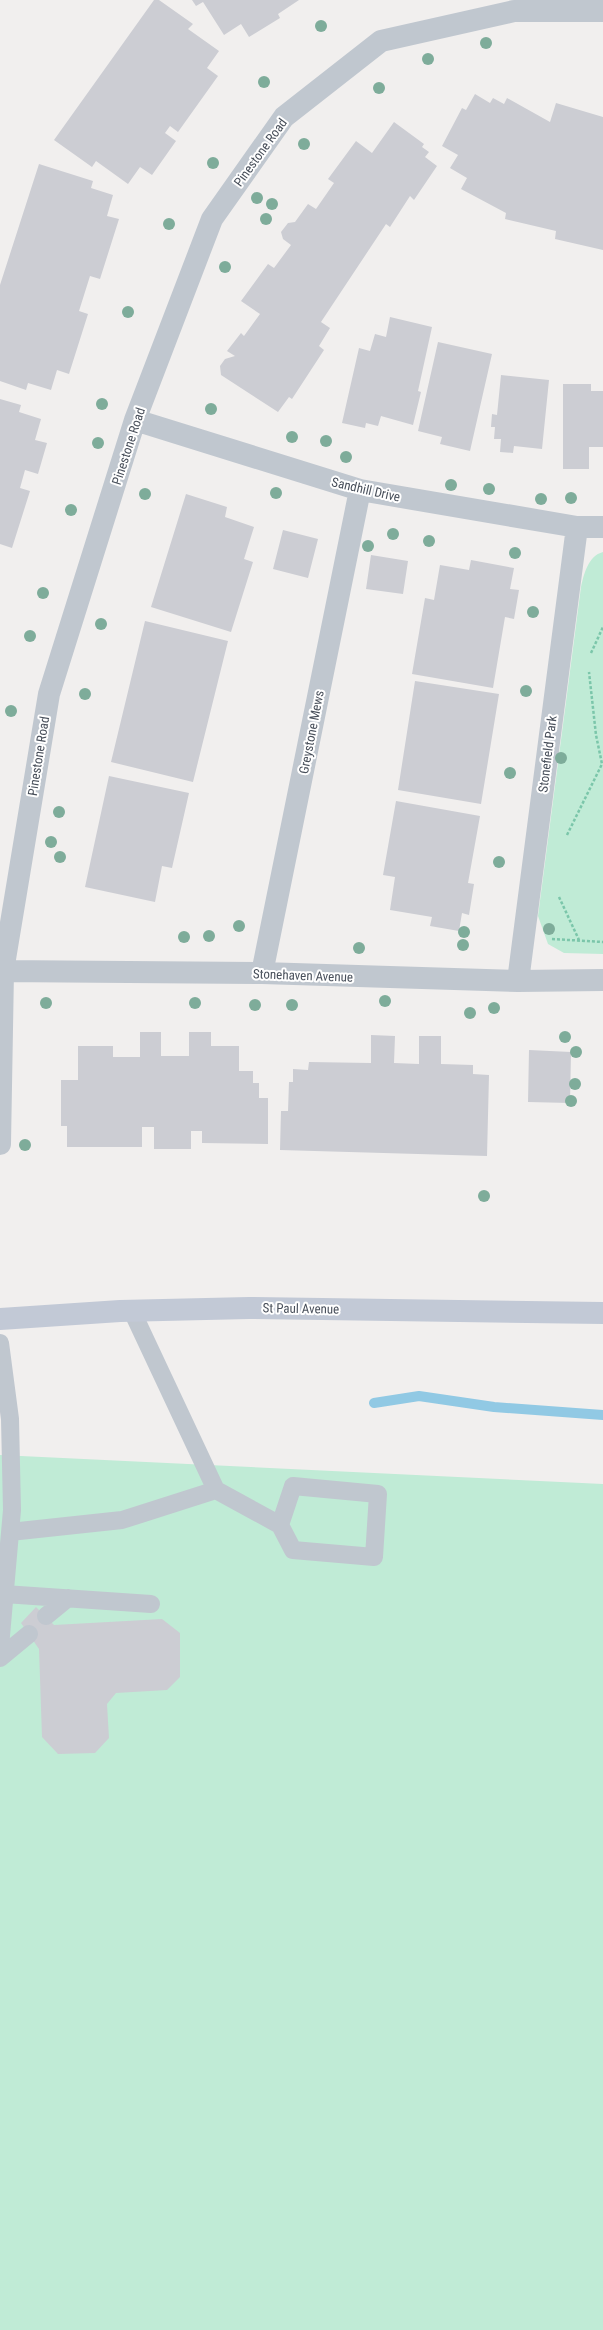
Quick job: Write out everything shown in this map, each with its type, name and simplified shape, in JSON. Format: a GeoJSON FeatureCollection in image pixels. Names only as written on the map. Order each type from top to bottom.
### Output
{"type":"FeatureCollection","features":[{"type":"Feature","properties":{"kind":"main road","name":"St Paul Avenue"},"geometry":{"type":"LineString","coordinates":[[0,1320],[132,1311],[249,1308],[603,1313]]}},
{"type":"Feature","properties":{"kind":"street","name":"Pinestone Road"},"geometry":{"type":"LineString","coordinates":[[0,1144],[1,971],[48,694],[135,420],[212,219],[284,116],[381,41],[514,11],[603,11]]}},
{"type":"Feature","properties":{"kind":"street","name":"Sandhill Drive"},"geometry":{"type":"LineString","coordinates":[[135,420],[360,490],[577,527],[603,527]]}},
{"type":"Feature","properties":{"kind":"street","name":"Greystone Mews"},"geometry":{"type":"LineString","coordinates":[[262,973],[360,490]]}},
{"type":"Feature","properties":{"kind":"street","name":"Stonefield Park"},"geometry":{"type":"LineString","coordinates":[[518,981],[577,527]]}},
{"type":"Feature","properties":{"kind":"street","name":"Stonehaven Avenue"},"geometry":{"type":"LineString","coordinates":[[1,971],[262,973],[518,981],[603,980]]}},
{"type":"Feature","properties":{"kind":"lane"},"geometry":{"type":"LineString","coordinates":[[132,1311],[216,1490],[280,1525],[293,1550],[374,1557],[378,1494],[293,1486],[280,1525]]}},
{"type":"Feature","properties":{"kind":"lane"},"geometry":{"type":"LineString","coordinates":[[0,1342],[10,1419],[12,1510],[1,1621],[0,1647]]}},
{"type":"Feature","properties":{"kind":"lane"},"geometry":{"type":"LineString","coordinates":[[10,1532],[122,1520],[216,1490]]}},
{"type":"Feature","properties":{"kind":"lane"},"geometry":{"type":"LineString","coordinates":[[4,1594],[151,1604]]}},
{"type":"Feature","properties":{"kind":"lane"},"geometry":{"type":"LineString","coordinates":[[46,1616],[68,1598]]}},
{"type":"Feature","properties":{"kind":"lane"},"geometry":{"type":"LineString","coordinates":[[0,1658],[29,1634]]}},
{"type":"Feature","properties":{"kind":"path"},"geometry":{"type":"LineString","coordinates":[[590,654],[603,627]]}},
{"type":"Feature","properties":{"kind":"path"},"geometry":{"type":"LineString","coordinates":[[567,836],[602,764],[588,669]]}},
{"type":"Feature","properties":{"kind":"path"},"geometry":{"type":"LineString","coordinates":[[559,896],[578,940]]}},
{"type":"Feature","properties":{"kind":"path"},"geometry":{"type":"LineString","coordinates":[[524,938],[603,942]]}},
{"type":"Feature","properties":{"kind":"green space"},"geometry":{"type":"Polygon","coordinates":[[[603,552],[603,954],[564,953],[548,944],[538,916],[581,587],[585,571],[590,561],[598,554],[603,552]]]}},
{"type":"Feature","properties":{"kind":"green space"},"geometry":{"type":"Polygon","coordinates":[[[0,1455],[603,1484],[603,2330],[0,2330],[0,1455]]]}},
{"type":"Feature","properties":{"kind":"building"},"geometry":{"type":"Polygon","coordinates":[[[154,0],[159,0],[193,24],[188,29],[219,51],[207,68],[218,76],[178,132],[170,126],[165,133],[176,141],[152,175],[140,167],[128,184],[96,161],[92,167],[54,140],[154,0]]]}},
{"type":"Feature","properties":{"kind":"building"},"geometry":{"type":"Polygon","coordinates":[[[192,0],[299,0],[278,14],[280,18],[249,37],[241,24],[224,35],[203,2],[196,6],[192,0]]]}},
{"type":"Feature","properties":{"kind":"building"},"geometry":{"type":"Polygon","coordinates":[[[475,94],[490,103],[493,98],[504,104],[507,98],[550,122],[556,103],[603,117],[603,250],[555,239],[556,231],[505,219],[506,213],[461,189],[467,178],[450,168],[458,155],[442,146],[462,108],[466,110],[475,94]]]}},
{"type":"Feature","properties":{"kind":"building"},"geometry":{"type":"Polygon","coordinates":[[[394,122],[424,144],[422,147],[429,152],[425,157],[437,166],[414,200],[410,196],[390,227],[386,224],[321,322],[330,328],[319,346],[324,350],[292,399],[289,397],[278,412],[221,375],[220,366],[225,359],[235,356],[227,351],[241,333],[244,336],[260,314],[241,301],[268,264],[274,268],[291,245],[283,239],[281,232],[288,223],[295,222],[308,204],[316,209],[334,183],[328,179],[356,141],[372,153],[394,122]]]}},
{"type":"Feature","properties":{"kind":"building"},"geometry":{"type":"Polygon","coordinates":[[[39,164],[93,181],[91,188],[113,195],[107,216],[119,219],[100,279],[90,276],[79,311],[88,314],[69,374],[57,370],[51,390],[28,383],[26,390],[0,381],[0,285],[39,164]]]}},
{"type":"Feature","properties":{"kind":"building"},"geometry":{"type":"Polygon","coordinates":[[[390,317],[432,327],[418,391],[421,392],[413,425],[381,416],[378,426],[366,423],[365,428],[342,423],[359,348],[370,351],[375,334],[386,337],[390,317]]]}},
{"type":"Feature","properties":{"kind":"building"},"geometry":{"type":"Polygon","coordinates":[[[438,342],[492,354],[470,451],[440,444],[442,437],[418,431],[438,342]]]}},
{"type":"Feature","properties":{"kind":"building"},"geometry":{"type":"Polygon","coordinates":[[[501,375],[549,380],[542,449],[514,446],[513,453],[500,452],[501,439],[494,439],[495,427],[491,427],[492,414],[497,415],[501,375]]]}},
{"type":"Feature","properties":{"kind":"building"},"geometry":{"type":"Polygon","coordinates":[[[563,384],[591,384],[591,391],[603,391],[603,447],[589,447],[589,469],[563,469],[563,384]]]}},
{"type":"Feature","properties":{"kind":"building"},"geometry":{"type":"Polygon","coordinates":[[[0,399],[21,405],[19,412],[41,419],[35,440],[47,443],[38,474],[25,470],[20,488],[30,491],[12,548],[0,544],[0,399]]]}},
{"type":"Feature","properties":{"kind":"building"},"geometry":{"type":"Polygon","coordinates":[[[186,494],[227,507],[225,517],[254,527],[244,559],[253,562],[231,632],[151,607],[186,494]]]}},
{"type":"Feature","properties":{"kind":"building"},"geometry":{"type":"Polygon","coordinates":[[[283,530],[318,539],[308,578],[273,569],[283,530]]]}},
{"type":"Feature","properties":{"kind":"building"},"geometry":{"type":"Polygon","coordinates":[[[371,555],[408,561],[403,594],[366,589],[371,555]]]}},
{"type":"Feature","properties":{"kind":"building"},"geometry":{"type":"Polygon","coordinates":[[[471,560],[514,568],[510,589],[519,590],[514,619],[505,617],[493,688],[412,674],[425,598],[434,600],[440,565],[469,570],[471,560]]]}},
{"type":"Feature","properties":{"kind":"building"},"geometry":{"type":"Polygon","coordinates":[[[145,621],[228,641],[193,782],[111,762],[145,621]]]}},
{"type":"Feature","properties":{"kind":"building"},"geometry":{"type":"Polygon","coordinates":[[[415,681],[499,694],[481,804],[398,790],[415,681]]]}},
{"type":"Feature","properties":{"kind":"building"},"geometry":{"type":"Polygon","coordinates":[[[109,776],[189,793],[172,868],[162,866],[155,902],[85,887],[109,776]]]}},
{"type":"Feature","properties":{"kind":"building"},"geometry":{"type":"Polygon","coordinates":[[[396,801],[480,816],[468,883],[474,884],[469,915],[462,913],[459,931],[430,926],[432,917],[390,910],[395,877],[383,875],[396,801]]]}},
{"type":"Feature","properties":{"kind":"building"},"geometry":{"type":"Polygon","coordinates":[[[140,1032],[161,1032],[161,1056],[189,1056],[189,1032],[211,1032],[211,1046],[239,1046],[239,1071],[253,1071],[253,1083],[259,1083],[259,1098],[268,1098],[268,1144],[202,1143],[202,1131],[191,1131],[191,1149],[154,1149],[154,1127],[142,1127],[142,1147],[67,1147],[67,1126],[61,1126],[61,1080],[78,1080],[78,1046],[113,1046],[113,1057],[140,1057],[140,1032]]]}},
{"type":"Feature","properties":{"kind":"building"},"geometry":{"type":"Polygon","coordinates":[[[371,1035],[395,1036],[394,1063],[419,1064],[419,1036],[441,1036],[441,1064],[473,1065],[473,1074],[489,1075],[487,1156],[280,1150],[281,1111],[288,1111],[289,1082],[293,1082],[293,1069],[308,1070],[309,1062],[371,1063],[371,1035]]]}},
{"type":"Feature","properties":{"kind":"building"},"geometry":{"type":"Polygon","coordinates":[[[529,1050],[571,1052],[570,1103],[528,1102],[529,1050]]]}},
{"type":"Feature","properties":{"kind":"building"},"geometry":{"type":"Polygon","coordinates":[[[36,1607],[54,1625],[162,1619],[180,1633],[180,1677],[167,1690],[116,1693],[107,1704],[109,1738],[95,1753],[58,1754],[42,1737],[39,1649],[21,1623],[36,1607]]]}},
{"type":"Feature","properties":{"kind":"waterway"},"geometry":{"type":"LineString","coordinates":[[374,1403],[419,1396],[494,1407],[603,1415]]}}]}
